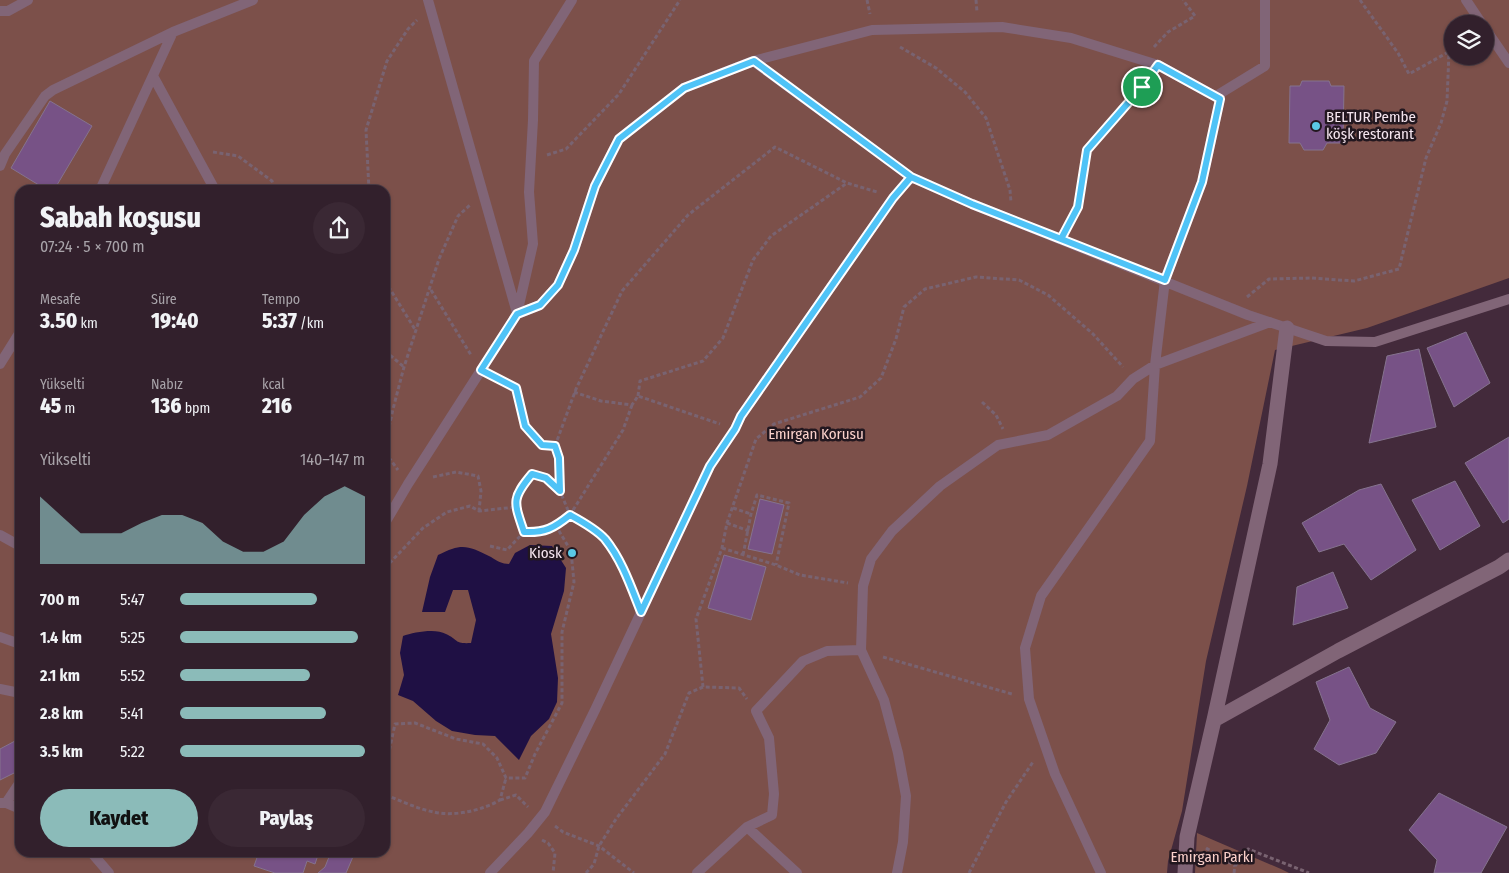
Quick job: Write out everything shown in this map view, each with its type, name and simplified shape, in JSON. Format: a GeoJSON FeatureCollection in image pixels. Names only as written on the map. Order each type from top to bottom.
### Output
{"type":"FeatureCollection","features":[{"type":"Feature","properties":{"kind":"street"},"geometry":{"type":"LineString","coordinates":[[1185,873],[1187,837],[1270,464],[1287,328]]}},
{"type":"Feature","properties":{"kind":"street"},"geometry":{"type":"LineString","coordinates":[[1214,720],[1338,651],[1509,560]]}},
{"type":"Feature","properties":{"kind":"lane"},"geometry":{"type":"LineString","coordinates":[[3,13],[28,0]]}},
{"type":"Feature","properties":{"kind":"lane"},"geometry":{"type":"LineString","coordinates":[[0,166],[5,154],[45,96],[53,90],[173,32],[253,0]]}},
{"type":"Feature","properties":{"kind":"lane"},"geometry":{"type":"LineString","coordinates":[[390,515],[517,314],[533,244],[529,192],[534,61],[572,0]]}},
{"type":"Feature","properties":{"kind":"lane"},"geometry":{"type":"LineString","coordinates":[[1216,96],[1264,66],[1265,0]]}},
{"type":"Feature","properties":{"kind":"lane"},"geometry":{"type":"LineString","coordinates":[[1466,0],[1476,15]]}},
{"type":"Feature","properties":{"kind":"lane"},"geometry":{"type":"LineString","coordinates":[[429,4],[517,314]]}},
{"type":"Feature","properties":{"kind":"lane"},"geometry":{"type":"LineString","coordinates":[[517,314],[540,305],[558,285],[574,250],[595,186],[619,139],[684,88],[754,61],[872,30],[1002,27],[1071,38],[1158,65],[1220,99],[1202,182],[1165,280],[1155,365],[1150,440],[1041,596],[1026,648],[1029,699],[1055,774],[1101,873]]}},
{"type":"Feature","properties":{"kind":"lane"},"geometry":{"type":"LineString","coordinates":[[102,185],[173,32]]}},
{"type":"Feature","properties":{"kind":"lane"},"geometry":{"type":"LineString","coordinates":[[1494,41],[1509,63]]}},
{"type":"Feature","properties":{"kind":"lane"},"geometry":{"type":"LineString","coordinates":[[754,61],[911,177],[972,204],[1234,309],[1326,341],[1375,342],[1509,298]]}},
{"type":"Feature","properties":{"kind":"lane"},"geometry":{"type":"LineString","coordinates":[[153,76],[211,185]]}},
{"type":"Feature","properties":{"kind":"lane"},"geometry":{"type":"LineString","coordinates":[[490,873],[545,812],[710,466],[735,429],[741,416],[893,198],[911,177]]}},
{"type":"Feature","properties":{"kind":"lane"},"geometry":{"type":"LineString","coordinates":[[897,873],[903,842],[906,796],[898,753],[884,700],[861,650],[863,586],[871,559],[892,531],[940,486],[998,445],[1048,435],[1117,396],[1133,379],[1155,365],[1270,322]]}},
{"type":"Feature","properties":{"kind":"lane"},"geometry":{"type":"LineString","coordinates":[[0,364],[15,340]]}},
{"type":"Feature","properties":{"kind":"lane"},"geometry":{"type":"LineString","coordinates":[[0,535],[15,543]]}},
{"type":"Feature","properties":{"kind":"lane"},"geometry":{"type":"LineString","coordinates":[[0,637],[15,642]]}},
{"type":"Feature","properties":{"kind":"lane"},"geometry":{"type":"LineString","coordinates":[[697,873],[747,826],[772,815],[774,794],[769,738],[756,711],[803,661],[827,651],[861,650]]}},
{"type":"Feature","properties":{"kind":"lane"},"geometry":{"type":"LineString","coordinates":[[0,688],[15,692]]}},
{"type":"Feature","properties":{"kind":"lane"},"geometry":{"type":"LineString","coordinates":[[15,788],[3,803],[15,807]]}},
{"type":"Feature","properties":{"kind":"lane"},"geometry":{"type":"LineString","coordinates":[[747,826],[797,873]]}},
{"type":"Feature","properties":{"kind":"lane"},"geometry":{"type":"LineString","coordinates":[[95,857],[108,873]]}},
{"type":"Feature","properties":{"kind":"path"},"geometry":{"type":"LineString","coordinates":[[530,162],[566,148],[619,94],[680,0]]}},
{"type":"Feature","properties":{"kind":"path"},"geometry":{"type":"LineString","coordinates":[[1142,60],[1168,32],[1196,16],[1184,0]]}},
{"type":"Feature","properties":{"kind":"path"},"geometry":{"type":"LineString","coordinates":[[1360,0],[1398,53],[1409,74],[1444,55]]}},
{"type":"Feature","properties":{"kind":"path"},"geometry":{"type":"LineString","coordinates":[[369,185],[366,130],[386,61],[408,29],[429,4]]}},
{"type":"Feature","properties":{"kind":"path"},"geometry":{"type":"LineString","coordinates":[[872,30],[936,68],[965,92],[986,118],[1010,190],[1013,220]]}},
{"type":"Feature","properties":{"kind":"path"},"geometry":{"type":"LineString","coordinates":[[1061,239],[1078,207],[1087,150],[1142,87],[1158,65]]}},
{"type":"Feature","properties":{"kind":"path"},"geometry":{"type":"LineString","coordinates":[[1234,309],[1269,278],[1312,278],[1354,281],[1399,269],[1426,158],[1440,123],[1446,101],[1450,65]]}},
{"type":"Feature","properties":{"kind":"path"},"geometry":{"type":"LineString","coordinates":[[641,612],[621,564],[604,538],[570,515],[560,491],[559,458],[555,446],[574,392],[622,291],[688,215],[775,146],[847,183],[893,198]]}},
{"type":"Feature","properties":{"kind":"path"},"geometry":{"type":"LineString","coordinates":[[192,150],[238,156],[272,180],[274,185]]}},
{"type":"Feature","properties":{"kind":"path"},"geometry":{"type":"LineString","coordinates":[[524,532],[539,533],[556,526],[570,515],[623,430],[632,405],[638,396],[640,381],[703,361],[723,338],[753,260],[771,236],[847,183]]}},
{"type":"Feature","properties":{"kind":"path"},"geometry":{"type":"LineString","coordinates":[[390,422],[404,367],[439,259],[458,216],[483,193]]}},
{"type":"Feature","properties":{"kind":"path"},"geometry":{"type":"LineString","coordinates":[[703,688],[696,620],[722,548],[727,523],[756,439],[774,424],[860,397],[881,378],[896,339],[904,307],[925,289],[976,277],[1020,280],[1048,295],[1093,334],[1133,379]]}},
{"type":"Feature","properties":{"kind":"path"},"geometry":{"type":"LineString","coordinates":[[390,288],[416,332]]}},
{"type":"Feature","properties":{"kind":"path"},"geometry":{"type":"LineString","coordinates":[[430,290],[481,370],[516,388],[525,426],[542,445],[555,446]]}},
{"type":"Feature","properties":{"kind":"path"},"geometry":{"type":"LineString","coordinates":[[390,355],[404,367]]}},
{"type":"Feature","properties":{"kind":"path"},"geometry":{"type":"LineString","coordinates":[[574,392],[601,401],[632,405]]}},
{"type":"Feature","properties":{"kind":"path"},"geometry":{"type":"LineString","coordinates":[[638,396],[690,412],[735,429]]}},
{"type":"Feature","properties":{"kind":"path"},"geometry":{"type":"LineString","coordinates":[[982,402],[996,415],[1010,442]]}},
{"type":"Feature","properties":{"kind":"path"},"geometry":{"type":"LineString","coordinates":[[414,474],[435,478],[456,472],[478,476],[481,491],[480,511]]}},
{"type":"Feature","properties":{"kind":"path"},"geometry":{"type":"LineString","coordinates":[[524,532],[516,507],[518,491],[532,474],[546,478],[560,491]]}},
{"type":"Feature","properties":{"kind":"path"},"geometry":{"type":"LineString","coordinates":[[743,555],[751,514],[757,495],[789,502],[776,565]]}},
{"type":"Feature","properties":{"kind":"path"},"geometry":{"type":"LineString","coordinates":[[390,563],[423,528],[447,512],[470,506],[480,511],[516,507]]}},
{"type":"Feature","properties":{"kind":"path"},"geometry":{"type":"LineString","coordinates":[[733,508],[751,514]]}},
{"type":"Feature","properties":{"kind":"path"},"geometry":{"type":"LineString","coordinates":[[727,523],[749,531]]}},
{"type":"Feature","properties":{"kind":"path"},"geometry":{"type":"LineString","coordinates":[[506,778],[525,778],[535,754],[562,703],[562,632],[574,582],[572,551],[556,526]]}},
{"type":"Feature","properties":{"kind":"path"},"geometry":{"type":"LineString","coordinates":[[490,546],[507,550],[524,532]]}},
{"type":"Feature","properties":{"kind":"path"},"geometry":{"type":"LineString","coordinates":[[722,548],[776,565],[800,575],[863,586]]}},
{"type":"Feature","properties":{"kind":"path"},"geometry":{"type":"LineString","coordinates":[[861,650],[1029,699]]}},
{"type":"Feature","properties":{"kind":"path"},"geometry":{"type":"LineString","coordinates":[[586,873],[594,864],[599,846],[616,819],[665,754],[689,693],[703,688],[738,688],[756,711]]}},
{"type":"Feature","properties":{"kind":"path"},"geometry":{"type":"LineString","coordinates":[[390,747],[395,724],[415,723],[456,739],[483,744],[497,758],[506,778],[500,800]]}},
{"type":"Feature","properties":{"kind":"path"},"geometry":{"type":"LineString","coordinates":[[969,873],[1006,802],[1045,745]]}},
{"type":"Feature","properties":{"kind":"path"},"geometry":{"type":"LineString","coordinates":[[390,797],[436,813],[464,812],[489,807],[500,800],[516,794],[527,806],[537,822]]}},
{"type":"Feature","properties":{"kind":"path"},"geometry":{"type":"LineString","coordinates":[[545,812],[553,825],[563,832],[599,846],[634,873]]}},
{"type":"Feature","properties":{"kind":"path"},"geometry":{"type":"LineString","coordinates":[[528,833],[548,843],[555,853],[553,873]]}},
{"type":"Feature","properties":{"kind":"path"},"geometry":{"type":"LineString","coordinates":[[1187,837],[1235,866]]}},
{"type":"Feature","properties":{"kind":"path"},"geometry":{"type":"LineString","coordinates":[[1234,873],[1235,866],[1248,850],[1309,873]]}},
{"type":"Feature","properties":{"kind":"green space","name":"Emirgan Korusu"},"geometry":{"type":"Polygon","coordinates":[[[0,0],[1509,0],[1509,278],[1367,328],[1275,350],[1247,486],[1206,661],[1182,811],[1168,861],[1167,873],[0,873],[0,0]]]}},
{"type":"Feature","properties":{"kind":"green space","name":"Emirgan Parkı"},"geometry":{"type":"Polygon","coordinates":[[[1197,833],[1281,869],[1289,873],[1195,873],[1197,833]]]}},
{"type":"Feature","properties":{"kind":"shaded area"},"geometry":{"type":"Polygon","coordinates":[[[530,545],[552,546],[566,568],[564,591],[551,634],[558,678],[557,702],[549,719],[531,736],[519,760],[495,736],[452,731],[436,721],[413,701],[398,695],[404,675],[400,653],[403,636],[419,632],[442,632],[459,642],[471,643],[476,620],[468,590],[453,590],[445,612],[422,612],[430,577],[438,555],[459,547],[465,547],[476,550],[502,563],[509,564],[515,553],[530,545]]]}},
{"type":"Feature","properties":{"kind":"building","name":"BELTUR Pembe köşk restorant"},"geometry":{"type":"Polygon","coordinates":[[[1302,81],[1329,81],[1331,86],[1344,86],[1343,143],[1327,143],[1323,150],[1304,150],[1300,143],[1289,143],[1290,86],[1300,86],[1302,81]]]}},
{"type":"Feature","properties":{"kind":"building"},"geometry":{"type":"Polygon","coordinates":[[[50,101],[92,126],[57,185],[39,185],[11,168],[50,101]]]}},
{"type":"Feature","properties":{"kind":"building"},"geometry":{"type":"Polygon","coordinates":[[[1466,332],[1490,383],[1454,407],[1427,348],[1466,332]]]}},
{"type":"Feature","properties":{"kind":"building"},"geometry":{"type":"Polygon","coordinates":[[[1419,349],[1436,427],[1369,443],[1387,356],[1419,349]]]}},
{"type":"Feature","properties":{"kind":"building"},"geometry":{"type":"Polygon","coordinates":[[[1509,437],[1509,519],[1503,523],[1465,463],[1509,437]]]}},
{"type":"Feature","properties":{"kind":"building"},"geometry":{"type":"Polygon","coordinates":[[[1455,481],[1480,526],[1440,550],[1412,500],[1455,481]]]}},
{"type":"Feature","properties":{"kind":"building"},"geometry":{"type":"Polygon","coordinates":[[[1381,484],[1416,550],[1371,580],[1344,544],[1319,552],[1302,523],[1359,490],[1381,484]]]}},
{"type":"Feature","properties":{"kind":"building"},"geometry":{"type":"Polygon","coordinates":[[[760,499],[784,505],[772,554],[748,549],[760,499]]]}},
{"type":"Feature","properties":{"kind":"building"},"geometry":{"type":"Polygon","coordinates":[[[724,555],[766,567],[751,620],[708,608],[724,555]]]}},
{"type":"Feature","properties":{"kind":"building"},"geometry":{"type":"Polygon","coordinates":[[[1333,572],[1348,608],[1293,625],[1297,587],[1333,572]]]}},
{"type":"Feature","properties":{"kind":"building"},"geometry":{"type":"Polygon","coordinates":[[[1349,667],[1370,708],[1396,722],[1376,753],[1339,765],[1314,749],[1330,720],[1316,682],[1349,667]]]}},
{"type":"Feature","properties":{"kind":"building"},"geometry":{"type":"Polygon","coordinates":[[[15,741],[15,772],[0,780],[0,749],[15,741]]]}},
{"type":"Feature","properties":{"kind":"building"},"geometry":{"type":"Polygon","coordinates":[[[1439,793],[1507,827],[1481,873],[1434,873],[1437,860],[1409,830],[1439,793]]]}},
{"type":"Feature","properties":{"kind":"building"},"geometry":{"type":"Polygon","coordinates":[[[257,857],[317,857],[315,864],[307,861],[303,873],[275,873],[254,866],[257,857]]]}},
{"type":"Feature","properties":{"kind":"building"},"geometry":{"type":"Polygon","coordinates":[[[329,857],[353,857],[346,873],[318,873],[325,867],[329,857]]]}},
{"type":"Feature","properties":{"kind":"place","name":"BELTUR Pembe köşk restorant"},"geometry":{"type":"Point","coordinates":[1316,126]}},
{"type":"Feature","properties":{"kind":"place","name":"Kiosk"},"geometry":{"type":"Point","coordinates":[572,553]}},
{"type":"Feature","properties":{"kind":"route"},"geometry":{"type":"LineString","coordinates":[[1142,87],[1087,150],[1078,207],[1061,239],[972,204],[911,177],[754,61],[684,88],[619,139],[595,186],[574,250],[558,285],[540,305],[517,314],[481,370],[516,388],[525,426],[542,445],[555,446],[559,458],[560,491],[546,478],[532,474],[518,491],[516,507],[524,532],[539,533],[556,526],[570,515],[580,521],[604,538],[621,564],[641,612],[710,466],[735,429],[741,416],[893,198],[911,177],[972,204],[1165,280],[1202,182],[1220,99],[1158,65],[1142,87]]}}]}
